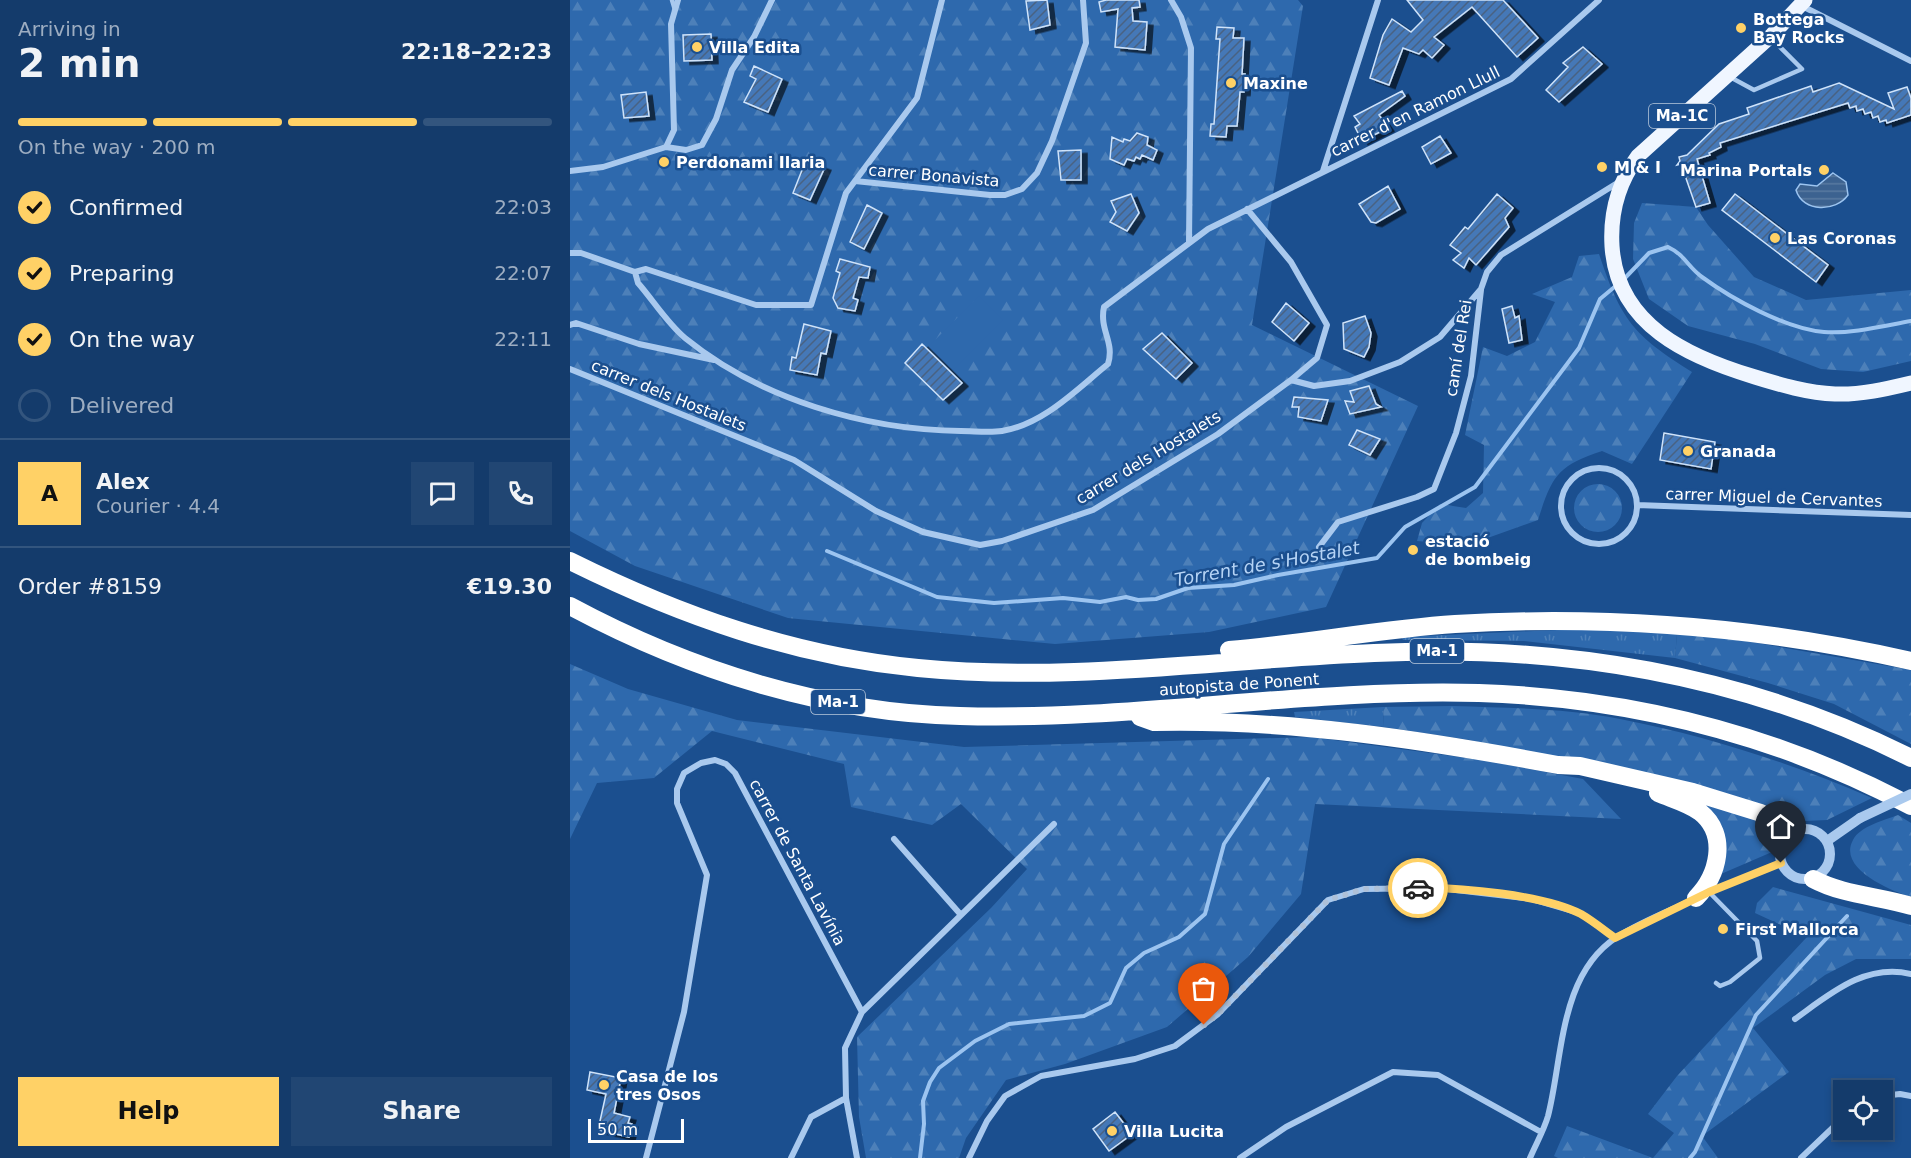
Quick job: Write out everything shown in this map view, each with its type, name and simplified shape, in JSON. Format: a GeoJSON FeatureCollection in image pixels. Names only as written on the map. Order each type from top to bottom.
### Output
{"type":"FeatureCollection","features":[{"type":"Feature","properties":{"kind":"highway","name":"autopista de Ponent"},"geometry":{"type":"LineString","coordinates":[[570,561],[680,612],[753,636],[848,659],[947,670],[1012,673],[1412,651],[1552,655],[1657,671],[1758,696],[1824,719],[1911,758]]}},
{"type":"Feature","properties":{"kind":"highway","name":"autopista de Ponent"},"geometry":{"type":"LineString","coordinates":[[570,606],[652,648],[685,661],[755,683],[819,698],[892,711],[957,716],[1038,717],[1413,693],[1479,693],[1577,701],[1671,717],[1748,737],[1821,763],[1911,806]]}},
{"type":"Feature","properties":{"kind":"highway"},"geometry":{"type":"LineString","coordinates":[[947,670],[987,661],[1062,661],[1191,653],[1396,629],[1517,621],[1594,621],[1721,629],[1786,637],[1911,661]]}},
{"type":"Feature","properties":{"kind":"highway"},"geometry":{"type":"LineString","coordinates":[[1124,712],[1154,722],[1270,725],[1388,736],[1558,765],[1657,793],[1702,813],[1716,833],[1718,851],[1702,895]]}},
{"type":"Feature","properties":{"kind":"highway"},"geometry":{"type":"LineString","coordinates":[[1558,765],[1580,766],[1693,792],[1761,813],[1783,842]]}},
{"type":"Feature","properties":{"kind":"highway"},"geometry":{"type":"LineString","coordinates":[[1813,879],[1832,889],[1911,906]]}},
{"type":"Feature","properties":{"kind":"main road","name":"Ma-1C"},"geometry":{"type":"LineString","coordinates":[[1803,3],[1728,76],[1638,156],[1622,180],[1612,219],[1613,259],[1620,284],[1633,305],[1653,329],[1678,347],[1717,364],[1778,385],[1816,393],[1838,394],[1865,393],[1911,383]]}},
{"type":"Feature","properties":{"kind":"street"},"geometry":{"type":"LineString","coordinates":[[666,147],[674,130],[671,24],[678,0]]}},
{"type":"Feature","properties":{"kind":"street"},"geometry":{"type":"LineString","coordinates":[[570,171],[603,167],[666,147],[686,150],[702,145],[716,119],[732,70],[754,37],[772,0]]}},
{"type":"Feature","properties":{"kind":"street"},"geometry":{"type":"LineString","coordinates":[[570,253],[597,258],[635,272],[646,269],[756,305],[811,305],[846,193],[916,98],[942,0]]}},
{"type":"Feature","properties":{"kind":"street","name":"carrer Bonavista"},"geometry":{"type":"LineString","coordinates":[[855,181],[990,195],[1005,195],[1022,189],[1037,173],[1052,141],[1086,43],[1083,0]]}},
{"type":"Feature","properties":{"kind":"street"},"geometry":{"type":"LineString","coordinates":[[1171,0],[1181,17],[1191,48],[1189,242]]}},
{"type":"Feature","properties":{"kind":"street"},"geometry":{"type":"LineString","coordinates":[[1323,171],[1378,0]]}},
{"type":"Feature","properties":{"kind":"street","name":"carrer d'en Ramon Llull"},"geometry":{"type":"LineString","coordinates":[[718,361],[769,390],[842,414],[917,431],[1002,431],[1048,413],[1108,364],[1112,352],[1101,320],[1104,307],[1189,242],[1247,209],[1512,79],[1599,0]]}},
{"type":"Feature","properties":{"kind":"street"},"geometry":{"type":"LineString","coordinates":[[1803,3],[1911,61]]}},
{"type":"Feature","properties":{"kind":"street"},"geometry":{"type":"LineString","coordinates":[[1290,380],[1314,386],[1350,381],[1400,362],[1440,338],[1481,289],[1487,272],[1501,255],[1622,180]]}},
{"type":"Feature","properties":{"kind":"street","name":"carrer dels Hostalets"},"geometry":{"type":"LineString","coordinates":[[570,369],[794,460],[876,511],[923,532],[980,545],[1002,540],[1093,510],[1218,434],[1317,358],[1327,325],[1291,262],[1247,209]]}},
{"type":"Feature","properties":{"kind":"street"},"geometry":{"type":"LineString","coordinates":[[635,272],[638,283],[683,336],[718,361]]}},
{"type":"Feature","properties":{"kind":"street","name":"camí del Rei"},"geometry":{"type":"LineString","coordinates":[[1319,547],[1338,522],[1418,497],[1434,489],[1456,433],[1471,376],[1481,289]]}},
{"type":"Feature","properties":{"kind":"street","name":"carrer dels Hostalets"},"geometry":{"type":"LineString","coordinates":[[570,325],[576,323],[639,344],[718,361]]}},
{"type":"Feature","properties":{"kind":"street"},"geometry":{"type":"LineString","coordinates":[[1595,468],[1608,469],[1622,476],[1635,493],[1637,505],[1635,518],[1624,534],[1608,543],[1596,544],[1572,534],[1561,512],[1561,499],[1569,483],[1583,471],[1595,468]]}},
{"type":"Feature","properties":{"kind":"street","name":"carrer Miguel de Cervantes"},"geometry":{"type":"LineString","coordinates":[[1637,505],[1911,515]]}},
{"type":"Feature","properties":{"kind":"street","name":"carrer de Santa Lavínia"},"geometry":{"type":"LineString","coordinates":[[646,1158],[684,1012],[706,875],[678,802],[677,789],[684,772],[701,763],[715,760],[726,764],[735,773],[862,1012]]}},
{"type":"Feature","properties":{"kind":"street"},"geometry":{"type":"LineString","coordinates":[[1827,841],[1860,818],[1911,794]]}},
{"type":"Feature","properties":{"kind":"street"},"geometry":{"type":"LineString","coordinates":[[857,1158],[846,1098],[845,1048],[862,1012],[1054,824]]}},
{"type":"Feature","properties":{"kind":"street"},"geometry":{"type":"LineString","coordinates":[[1804,829],[1813,830],[1827,841],[1830,848],[1829,863],[1825,870],[1813,879],[1798,879],[1791,875],[1781,863],[1780,849],[1788,835],[1804,829]]}},
{"type":"Feature","properties":{"kind":"street"},"geometry":{"type":"LineString","coordinates":[[894,839],[961,915]]}},
{"type":"Feature","properties":{"kind":"street"},"geometry":{"type":"LineString","coordinates":[[1530,1158],[1548,1117],[1565,1025],[1579,983],[1594,960],[1615,938],[1702,895],[1781,863]]}},
{"type":"Feature","properties":{"kind":"street"},"geometry":{"type":"LineString","coordinates":[[969,1158],[987,1121],[1005,1096],[1041,1076],[1135,1059],[1175,1046],[1218,1014],[1328,900],[1364,889],[1439,888],[1532,899],[1580,914],[1615,938]]}},
{"type":"Feature","properties":{"kind":"street"},"geometry":{"type":"LineString","coordinates":[[1795,1019],[1833,992],[1858,978],[1877,972],[1911,974]]}},
{"type":"Feature","properties":{"kind":"street"},"geometry":{"type":"LineString","coordinates":[[1240,1158],[1286,1127],[1393,1072],[1437,1075],[1541,1132]]}},
{"type":"Feature","properties":{"kind":"street"},"geometry":{"type":"LineString","coordinates":[[1893,1095],[1911,1096]]}},
{"type":"Feature","properties":{"kind":"street"},"geometry":{"type":"LineString","coordinates":[[791,1158],[811,1117],[846,1098]]}},
{"type":"Feature","properties":{"kind":"street"},"geometry":{"type":"LineString","coordinates":[[1801,1158],[1833,1127]]}},
{"type":"Feature","properties":{"kind":"lane"},"geometry":{"type":"LineString","coordinates":[[672,0],[676,12]]}},
{"type":"Feature","properties":{"kind":"lane"},"geometry":{"type":"LineString","coordinates":[[1728,76],[1754,90],[1802,69],[1770,37]]}},
{"type":"Feature","properties":{"kind":"lane"},"geometry":{"type":"LineString","coordinates":[[1702,895],[1757,941],[1760,958],[1730,982],[1720,986],[1716,983]]}},
{"type":"Feature","properties":{"kind":"green space"},"geometry":{"type":"Polygon","coordinates":[[[570,0],[1298,0],[1303,6],[1252,325],[1418,406],[1326,607],[1209,632],[1055,644],[788,618],[635,566],[570,531],[570,0]]]}},
{"type":"Feature","properties":{"kind":"green space"},"geometry":{"type":"Polygon","coordinates":[[[1642,203],[1696,207],[1708,225],[1754,277],[1806,300],[1911,290],[1911,361],[1863,372],[1821,369],[1755,344],[1688,326],[1649,299],[1633,259],[1634,223],[1642,203]]]}},
{"type":"Feature","properties":{"kind":"green space"},"geometry":{"type":"Polygon","coordinates":[[[1599,254],[1615,295],[1632,324],[1642,336],[1692,372],[1632,464],[1602,451],[1587,456],[1558,475],[1548,493],[1538,520],[1468,545],[1417,541],[1422,523],[1440,504],[1466,508],[1483,493],[1484,445],[1465,435],[1483,347],[1507,356],[1535,342],[1555,302],[1532,294],[1572,277],[1579,256],[1599,254]]]}},
{"type":"Feature","properties":{"kind":"green space"},"geometry":{"type":"Polygon","coordinates":[[[979,296],[1003,320],[953,370],[929,346],[979,296]]]}},
{"type":"Feature","properties":{"kind":"green space"},"geometry":{"type":"Polygon","coordinates":[[[1593,484],[1603,484],[1615,491],[1622,503],[1622,513],[1615,525],[1603,532],[1593,532],[1578,521],[1574,513],[1574,503],[1585,488],[1593,484]]]}},
{"type":"Feature","properties":{"kind":"green space"},"geometry":{"type":"Polygon","coordinates":[[[1577,629],[1677,634],[1675,658],[1524,641],[1403,640],[1402,637],[1577,629]]]}},
{"type":"Feature","properties":{"kind":"green space"},"geometry":{"type":"Polygon","coordinates":[[[1677,634],[1740,640],[1911,670],[1911,744],[1834,704],[1768,683],[1675,658],[1677,634]]]}},
{"type":"Feature","properties":{"kind":"green space"},"geometry":{"type":"Polygon","coordinates":[[[570,664],[628,689],[737,720],[964,747],[1311,737],[1482,760],[1583,779],[1621,819],[1315,804],[1301,894],[1248,957],[1167,1027],[1065,1064],[1006,1080],[966,1138],[959,1158],[866,1158],[859,1117],[857,1037],[991,908],[1027,869],[961,804],[932,825],[851,807],[844,764],[712,731],[654,778],[597,783],[570,839],[570,664]]]}},
{"type":"Feature","properties":{"kind":"green space"},"geometry":{"type":"Polygon","coordinates":[[[1452,706],[1536,709],[1599,715],[1652,726],[1748,752],[1811,773],[1872,798],[1827,820],[1804,821],[1780,832],[1765,810],[1470,740],[1384,727],[1383,707],[1452,706]]]}},
{"type":"Feature","properties":{"kind":"green space"},"geometry":{"type":"Polygon","coordinates":[[[1383,707],[1384,727],[1295,717],[1294,712],[1383,707]]]}},
{"type":"Feature","properties":{"kind":"green space"},"geometry":{"type":"Polygon","coordinates":[[[1704,803],[1762,822],[1774,838],[1772,852],[1721,874],[1704,803]]]}},
{"type":"Feature","properties":{"kind":"green space"},"geometry":{"type":"Polygon","coordinates":[[[1898,815],[1911,823],[1911,897],[1892,890],[1869,877],[1859,869],[1850,851],[1853,840],[1861,831],[1898,815]]]}},
{"type":"Feature","properties":{"kind":"green space"},"geometry":{"type":"Polygon","coordinates":[[[1773,887],[1911,925],[1911,959],[1856,959],[1825,975],[1753,1028],[1789,1072],[1702,1136],[1718,1158],[1653,1158],[1674,1133],[1648,1114],[1677,1076],[1807,937],[1755,913],[1757,903],[1773,887]]]}},
{"type":"Feature","properties":{"kind":"green space"},"geometry":{"type":"Polygon","coordinates":[[[1567,1126],[1653,1158],[1558,1158],[1554,1156],[1567,1126]]]}},
{"type":"Feature","properties":{"kind":"shaded area"},"geometry":{"type":"Polygon","coordinates":[[[1833,173],[1846,182],[1848,195],[1843,201],[1820,208],[1805,203],[1800,198],[1796,190],[1800,184],[1817,186],[1833,173]]]}},
{"type":"Feature","properties":{"kind":"building"},"geometry":{"type":"Polygon","coordinates":[[[1047,0],[1050,25],[1030,30],[1026,1],[1047,0]]]}},
{"type":"Feature","properties":{"kind":"building"},"geometry":{"type":"Polygon","coordinates":[[[1139,0],[1140,7],[1132,8],[1133,21],[1147,22],[1145,50],[1115,47],[1118,9],[1101,12],[1099,2],[1139,0]]]}},
{"type":"Feature","properties":{"kind":"building"},"geometry":{"type":"Polygon","coordinates":[[[1407,0],[1503,0],[1538,38],[1517,57],[1472,7],[1434,37],[1444,45],[1432,58],[1423,50],[1419,54],[1403,48],[1389,85],[1370,78],[1383,35],[1392,19],[1411,32],[1423,20],[1407,0]]]}},
{"type":"Feature","properties":{"kind":"building","name":"Maxine"},"geometry":{"type":"Polygon","coordinates":[[[1217,27],[1234,28],[1233,38],[1244,38],[1242,74],[1245,74],[1244,92],[1240,92],[1237,126],[1227,126],[1226,137],[1210,136],[1211,124],[1214,124],[1220,39],[1216,39],[1217,27]]]}},
{"type":"Feature","properties":{"kind":"building","name":"Villa Edita"},"geometry":{"type":"Polygon","coordinates":[[[711,34],[712,60],[684,61],[683,35],[711,34]]]}},
{"type":"Feature","properties":{"kind":"building"},"geometry":{"type":"Polygon","coordinates":[[[1583,47],[1602,64],[1559,102],[1546,90],[1568,67],[1563,63],[1583,47]]]}},
{"type":"Feature","properties":{"kind":"building"},"geometry":{"type":"Polygon","coordinates":[[[754,66],[782,79],[768,112],[744,102],[756,79],[750,76],[754,66]]]}},
{"type":"Feature","properties":{"kind":"building"},"geometry":{"type":"Polygon","coordinates":[[[1839,83],[1894,109],[1888,93],[1907,87],[1911,98],[1911,115],[1887,123],[1886,120],[1880,122],[1878,116],[1873,118],[1871,112],[1865,114],[1863,109],[1857,111],[1856,106],[1850,108],[1848,103],[1720,143],[1721,147],[1709,153],[1710,155],[1697,159],[1710,203],[1696,207],[1681,164],[1677,165],[1680,161],[1679,157],[1687,155],[1719,124],[1749,114],[1747,108],[1811,86],[1813,92],[1839,83]]]}},
{"type":"Feature","properties":{"kind":"building"},"geometry":{"type":"Polygon","coordinates":[[[1402,91],[1405,96],[1379,115],[1388,128],[1362,141],[1355,127],[1360,124],[1354,116],[1402,91]]]}},
{"type":"Feature","properties":{"kind":"building"},"geometry":{"type":"Polygon","coordinates":[[[646,92],[649,116],[624,118],[621,95],[646,92]]]}},
{"type":"Feature","properties":{"kind":"building"},"geometry":{"type":"Polygon","coordinates":[[[1137,133],[1148,137],[1147,145],[1157,150],[1153,160],[1142,155],[1140,159],[1136,157],[1134,161],[1127,159],[1124,165],[1110,159],[1112,137],[1123,142],[1124,139],[1130,141],[1137,133]]]}},
{"type":"Feature","properties":{"kind":"building"},"geometry":{"type":"Polygon","coordinates":[[[1440,136],[1451,153],[1431,164],[1422,147],[1440,136]]]}},
{"type":"Feature","properties":{"kind":"building"},"geometry":{"type":"Polygon","coordinates":[[[1081,150],[1081,180],[1061,180],[1058,151],[1081,150]]]}},
{"type":"Feature","properties":{"kind":"building"},"geometry":{"type":"Polygon","coordinates":[[[806,160],[825,167],[810,200],[793,193],[806,160]]]}},
{"type":"Feature","properties":{"kind":"building"},"geometry":{"type":"Polygon","coordinates":[[[1388,186],[1400,209],[1376,223],[1371,222],[1359,204],[1388,186]]]}},
{"type":"Feature","properties":{"kind":"building"},"geometry":{"type":"Polygon","coordinates":[[[1131,194],[1139,213],[1127,231],[1110,222],[1116,212],[1111,201],[1131,194]]]}},
{"type":"Feature","properties":{"kind":"building"},"geometry":{"type":"Polygon","coordinates":[[[1497,194],[1513,208],[1505,218],[1509,227],[1476,265],[1469,258],[1464,268],[1453,260],[1461,253],[1450,245],[1465,227],[1468,229],[1497,194]]]}},
{"type":"Feature","properties":{"kind":"building","name":"Las Coronas"},"geometry":{"type":"Polygon","coordinates":[[[1735,194],[1828,265],[1816,282],[1722,210],[1735,194]]]}},
{"type":"Feature","properties":{"kind":"building"},"geometry":{"type":"Polygon","coordinates":[[[867,205],[882,213],[864,249],[850,242],[867,205]]]}},
{"type":"Feature","properties":{"kind":"building"},"geometry":{"type":"Polygon","coordinates":[[[840,259],[870,267],[868,278],[859,277],[853,298],[858,300],[855,311],[838,308],[833,298],[840,273],[836,271],[840,259]]]}},
{"type":"Feature","properties":{"kind":"building"},"geometry":{"type":"Polygon","coordinates":[[[1286,303],[1309,323],[1294,341],[1272,322],[1286,303]]]}},
{"type":"Feature","properties":{"kind":"building"},"geometry":{"type":"Polygon","coordinates":[[[1512,306],[1515,318],[1519,316],[1522,340],[1509,343],[1502,309],[1512,306]]]}},
{"type":"Feature","properties":{"kind":"building"},"geometry":{"type":"Polygon","coordinates":[[[1365,316],[1371,333],[1369,347],[1364,357],[1344,349],[1343,323],[1365,316]]]}},
{"type":"Feature","properties":{"kind":"building"},"geometry":{"type":"Polygon","coordinates":[[[804,324],[831,331],[826,354],[821,353],[817,375],[790,370],[792,357],[796,358],[804,324]]]}},
{"type":"Feature","properties":{"kind":"building"},"geometry":{"type":"Polygon","coordinates":[[[1162,333],[1192,363],[1176,379],[1143,349],[1162,333]]]}},
{"type":"Feature","properties":{"kind":"building"},"geometry":{"type":"Polygon","coordinates":[[[922,344],[962,383],[943,400],[905,363],[922,344]]]}},
{"type":"Feature","properties":{"kind":"building"},"geometry":{"type":"Polygon","coordinates":[[[1369,386],[1376,404],[1381,407],[1350,414],[1345,401],[1354,402],[1350,391],[1369,386]]]}},
{"type":"Feature","properties":{"kind":"building"},"geometry":{"type":"Polygon","coordinates":[[[1294,397],[1328,400],[1321,421],[1298,417],[1299,407],[1292,407],[1294,397]]]}},
{"type":"Feature","properties":{"kind":"building"},"geometry":{"type":"Polygon","coordinates":[[[1357,430],[1380,439],[1370,455],[1349,445],[1357,430]]]}},
{"type":"Feature","properties":{"kind":"building","name":"Granada"},"geometry":{"type":"Polygon","coordinates":[[[1664,433],[1715,442],[1711,469],[1660,460],[1664,433]]]}},
{"type":"Feature","properties":{"kind":"building"},"geometry":{"type":"Polygon","coordinates":[[[590,1072],[621,1078],[614,1113],[630,1117],[628,1123],[632,1124],[629,1137],[598,1130],[606,1094],[587,1090],[590,1072]]]}},
{"type":"Feature","properties":{"kind":"building","name":"Villa Lucita"},"geometry":{"type":"Polygon","coordinates":[[[1115,1112],[1132,1134],[1109,1151],[1093,1129],[1115,1112]]]}},
{"type":"Feature","properties":{"kind":"waterway","name":"Torrent de s'Hostalet"},"geometry":{"type":"LineString","coordinates":[[1624,279],[1649,253],[1668,247],[1679,254],[1702,277],[1728,294],[1760,312],[1809,330],[1845,332],[1911,321]]}},
{"type":"Feature","properties":{"kind":"waterway","name":"Torrent de s'Hostalet"},"geometry":{"type":"LineString","coordinates":[[827,551],[937,597],[994,603],[1063,598],[1100,602],[1126,597],[1138,600],[1156,599],[1188,588],[1234,585],[1377,558],[1405,527],[1475,487],[1579,348],[1600,299],[1618,284]]}},
{"type":"Feature","properties":{"kind":"waterway"},"geometry":{"type":"LineString","coordinates":[[920,1158],[924,1124],[923,1101],[930,1082],[939,1068],[975,1041],[1009,1024],[1084,1016],[1110,1003],[1126,968],[1144,953],[1179,937],[1205,914],[1224,844],[1268,779]]}},
{"type":"Feature","properties":{"kind":"waterway"},"geometry":{"type":"LineString","coordinates":[[1690,1158],[1695,1152],[1756,1015],[1847,916]]}},
{"type":"Feature","properties":{"kind":"way so far"},"geometry":{"type":"LineString","coordinates":[[1204,1025],[1218,1014],[1328,900],[1364,889],[1418,888]]}},
{"type":"Feature","properties":{"kind":"place","name":"Bottega Bay Rocks"},"geometry":{"type":"Point","coordinates":[1741,28]}},
{"type":"Feature","properties":{"kind":"place","name":"Villa Edita"},"geometry":{"type":"Point","coordinates":[697,47]}},
{"type":"Feature","properties":{"kind":"place","name":"Maxine"},"geometry":{"type":"Point","coordinates":[1231,83]}},
{"type":"Feature","properties":{"kind":"place","name":"Perdonami Ilaria"},"geometry":{"type":"Point","coordinates":[664,162]}},
{"type":"Feature","properties":{"kind":"place","name":"M & I"},"geometry":{"type":"Point","coordinates":[1602,167]}},
{"type":"Feature","properties":{"kind":"place","name":"Marina Portals"},"geometry":{"type":"Point","coordinates":[1824,170]}},
{"type":"Feature","properties":{"kind":"place","name":"Las Coronas"},"geometry":{"type":"Point","coordinates":[1775,238]}},
{"type":"Feature","properties":{"kind":"place","name":"Granada"},"geometry":{"type":"Point","coordinates":[1688,451]}},
{"type":"Feature","properties":{"kind":"place","name":"estació de bombeig"},"geometry":{"type":"Point","coordinates":[1413,550]}},
{"type":"Feature","properties":{"kind":"place","name":"First Mallorca"},"geometry":{"type":"Point","coordinates":[1723,929]}},
{"type":"Feature","properties":{"kind":"place","name":"Casa de los tres Osos"},"geometry":{"type":"Point","coordinates":[604,1085]}},
{"type":"Feature","properties":{"kind":"place","name":"Villa Lucita"},"geometry":{"type":"Point","coordinates":[1112,1131]}},
{"type":"Feature","properties":{"kind":"route"},"geometry":{"type":"LineString","coordinates":[[1418,888],[1439,888],[1532,899],[1580,914],[1615,938],[1709,892],[1781,863]]}}]}
